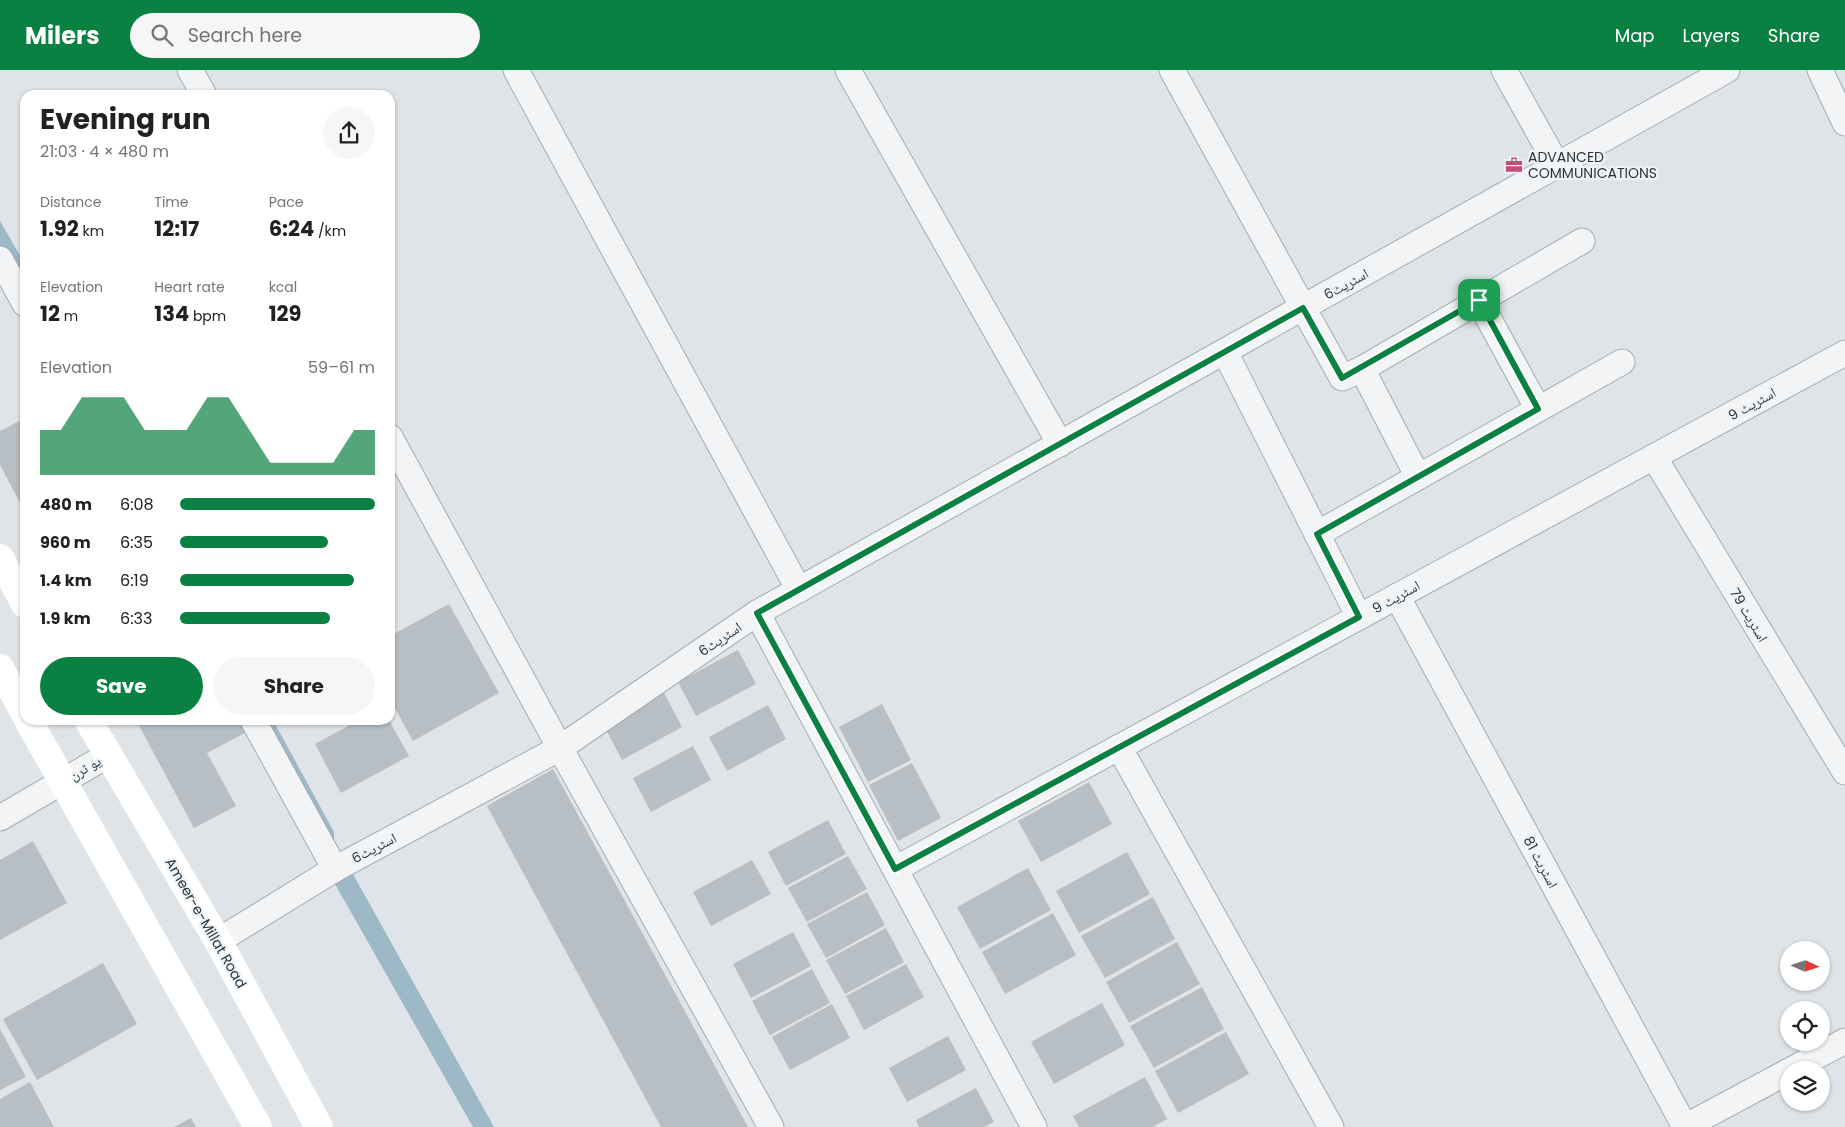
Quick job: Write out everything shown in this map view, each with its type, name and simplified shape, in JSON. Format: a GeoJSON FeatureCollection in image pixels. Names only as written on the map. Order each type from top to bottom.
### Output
{"type":"FeatureCollection","features":[{"type":"Feature","properties":{"kind":"main road"},"geometry":{"type":"LineString","coordinates":[[0,558],[20,595]]}},
{"type":"Feature","properties":{"kind":"main road"},"geometry":{"type":"LineString","coordinates":[[0,668],[20,705]]}},
{"type":"Feature","properties":{"kind":"main road"},"geometry":{"type":"LineString","coordinates":[[31,725],[61,782],[258,1127]]}},
{"type":"Feature","properties":{"kind":"main road","name":"Ameer-e-Millat Road"},"geometry":{"type":"LineString","coordinates":[[91,725],[218,941],[319,1127]]}},
{"type":"Feature","properties":{"kind":"street"},"geometry":{"type":"LineString","coordinates":[[190,70],[201,90]]}},
{"type":"Feature","properties":{"kind":"street"},"geometry":{"type":"LineString","coordinates":[[516,70],[799,590]]}},
{"type":"Feature","properties":{"kind":"street"},"geometry":{"type":"LineString","coordinates":[[848,70],[1060,444]]}},
{"type":"Feature","properties":{"kind":"street"},"geometry":{"type":"LineString","coordinates":[[1172,70],[1342,378],[1582,241]]}},
{"type":"Feature","properties":{"kind":"street"},"geometry":{"type":"LineString","coordinates":[[1504,70],[1557,166]]}},
{"type":"Feature","properties":{"kind":"street","name":"اسٹریٹ6"},"geometry":{"type":"LineString","coordinates":[[218,941],[335,869],[560,748],[757,613],[1727,70]]}},
{"type":"Feature","properties":{"kind":"street"},"geometry":{"type":"LineString","coordinates":[[1820,70],[1845,123]]}},
{"type":"Feature","properties":{"kind":"street"},"geometry":{"type":"LineString","coordinates":[[0,259],[20,295]]}},
{"type":"Feature","properties":{"kind":"street"},"geometry":{"type":"LineString","coordinates":[[1479,300],[1538,409]]}},
{"type":"Feature","properties":{"kind":"street"},"geometry":{"type":"LineString","coordinates":[[1225,352],[1359,617]]}},
{"type":"Feature","properties":{"kind":"street","name":"اسٹریٹ 9"},"geometry":{"type":"LineString","coordinates":[[895,869],[1845,353]]}},
{"type":"Feature","properties":{"kind":"street"},"geometry":{"type":"LineString","coordinates":[[1317,534],[1622,362]]}},
{"type":"Feature","properties":{"kind":"street"},"geometry":{"type":"LineString","coordinates":[[1362,368],[1418,477]]}},
{"type":"Feature","properties":{"kind":"street"},"geometry":{"type":"LineString","coordinates":[[395,446],[771,1127]]}},
{"type":"Feature","properties":{"kind":"street","name":"اسٹریٹ 79"},"geometry":{"type":"LineString","coordinates":[[1654,457],[1845,772]]}},
{"type":"Feature","properties":{"kind":"street","name":"اسٹریٹ 81"},"geometry":{"type":"LineString","coordinates":[[1397,596],[1685,1127]]}},
{"type":"Feature","properties":{"kind":"street"},"geometry":{"type":"LineString","coordinates":[[757,613],[1034,1127]]}},
{"type":"Feature","properties":{"kind":"street"},"geometry":{"type":"LineString","coordinates":[[256,725],[335,869]]}},
{"type":"Feature","properties":{"kind":"street"},"geometry":{"type":"LineString","coordinates":[[1119,747],[1332,1127]]}},
{"type":"Feature","properties":{"kind":"street","name":"یو ٹرن"},"geometry":{"type":"LineString","coordinates":[[0,818],[108,755]]}},
{"type":"Feature","properties":{"kind":"street"},"geometry":{"type":"LineString","coordinates":[[1807,1061],[1845,1041]]}},
{"type":"Feature","properties":{"kind":"street"},"geometry":{"type":"LineString","coordinates":[[1685,1127],[1780,1075]]}},
{"type":"Feature","properties":{"kind":"water"},"geometry":{"type":"Polygon","coordinates":[[[0,221],[20,255],[20,298],[0,267],[0,221]]]}},
{"type":"Feature","properties":{"kind":"water"},"geometry":{"type":"Polygon","coordinates":[[[256,725],[276,725],[334,832],[335,869],[256,725]]]}},
{"type":"Feature","properties":{"kind":"water"},"geometry":{"type":"Polygon","coordinates":[[[349,867],[494,1127],[473,1127],[331,877],[349,867]]]}},
{"type":"Feature","properties":{"kind":"building"},"geometry":{"type":"Polygon","coordinates":[[[20,421],[20,503],[0,465],[0,431],[20,421]]]}},
{"type":"Feature","properties":{"kind":"building"},"geometry":{"type":"Polygon","coordinates":[[[449,604],[499,693],[413,741],[395,708],[395,633],[449,604]]]}},
{"type":"Feature","properties":{"kind":"building"},"geometry":{"type":"Polygon","coordinates":[[[738,650],[756,684],[696,716],[678,682],[738,650]]]}},
{"type":"Feature","properties":{"kind":"building"},"geometry":{"type":"Polygon","coordinates":[[[664,693],[682,727],[622,760],[604,726],[664,693]]]}},
{"type":"Feature","properties":{"kind":"building"},"geometry":{"type":"Polygon","coordinates":[[[882,704],[911,760],[868,782],[839,727],[882,704]]]}},
{"type":"Feature","properties":{"kind":"building"},"geometry":{"type":"Polygon","coordinates":[[[768,705],[786,739],[727,771],[709,737],[768,705]]]}},
{"type":"Feature","properties":{"kind":"building"},"geometry":{"type":"Polygon","coordinates":[[[139,725],[241,725],[245,733],[207,753],[236,806],[194,828],[139,725]]]}},
{"type":"Feature","properties":{"kind":"building"},"geometry":{"type":"Polygon","coordinates":[[[350,725],[392,725],[409,756],[341,793],[315,744],[350,725]]]}},
{"type":"Feature","properties":{"kind":"building"},"geometry":{"type":"Polygon","coordinates":[[[693,746],[711,780],[651,812],[633,778],[693,746]]]}},
{"type":"Feature","properties":{"kind":"building"},"geometry":{"type":"Polygon","coordinates":[[[912,763],[941,818],[898,841],[869,785],[912,763]]]}},
{"type":"Feature","properties":{"kind":"building"},"geometry":{"type":"Polygon","coordinates":[[[553,769],[748,1127],[661,1127],[487,806],[553,769]]]}},
{"type":"Feature","properties":{"kind":"building"},"geometry":{"type":"Polygon","coordinates":[[[1089,782],[1112,824],[1041,862],[1018,821],[1089,782]]]}},
{"type":"Feature","properties":{"kind":"building"},"geometry":{"type":"Polygon","coordinates":[[[828,820],[846,854],[786,886],[768,852],[828,820]]]}},
{"type":"Feature","properties":{"kind":"building"},"geometry":{"type":"Polygon","coordinates":[[[33,841],[67,903],[0,940],[0,860],[33,841]]]}},
{"type":"Feature","properties":{"kind":"building"},"geometry":{"type":"Polygon","coordinates":[[[1127,852],[1150,894],[1079,933],[1056,891],[1127,852]]]}},
{"type":"Feature","properties":{"kind":"building"},"geometry":{"type":"Polygon","coordinates":[[[848,856],[867,889],[807,922],[788,888],[848,856]]]}},
{"type":"Feature","properties":{"kind":"building"},"geometry":{"type":"Polygon","coordinates":[[[752,860],[771,894],[711,926],[693,892],[752,860]]]}},
{"type":"Feature","properties":{"kind":"building"},"geometry":{"type":"Polygon","coordinates":[[[1028,868],[1051,910],[980,949],[957,907],[1028,868]]]}},
{"type":"Feature","properties":{"kind":"building"},"geometry":{"type":"Polygon","coordinates":[[[867,892],[885,925],[826,958],[807,924],[867,892]]]}},
{"type":"Feature","properties":{"kind":"building"},"geometry":{"type":"Polygon","coordinates":[[[1153,897],[1175,939],[1105,978],[1081,936],[1153,897]]]}},
{"type":"Feature","properties":{"kind":"building"},"geometry":{"type":"Polygon","coordinates":[[[1053,913],[1076,955],[1005,994],[982,952],[1053,913]]]}},
{"type":"Feature","properties":{"kind":"building"},"geometry":{"type":"Polygon","coordinates":[[[886,928],[904,962],[845,994],[826,960],[886,928]]]}},
{"type":"Feature","properties":{"kind":"building"},"geometry":{"type":"Polygon","coordinates":[[[793,932],[811,966],[751,998],[733,964],[793,932]]]}},
{"type":"Feature","properties":{"kind":"building"},"geometry":{"type":"Polygon","coordinates":[[[1177,942],[1200,984],[1129,1023],[1106,982],[1177,942]]]}},
{"type":"Feature","properties":{"kind":"building"},"geometry":{"type":"Polygon","coordinates":[[[103,963],[137,1024],[37,1080],[3,1019],[103,963]]]}},
{"type":"Feature","properties":{"kind":"building"},"geometry":{"type":"Polygon","coordinates":[[[906,964],[924,997],[864,1030],[846,996],[906,964]]]}},
{"type":"Feature","properties":{"kind":"building"},"geometry":{"type":"Polygon","coordinates":[[[812,969],[830,1003],[770,1035],[752,1001],[812,969]]]}},
{"type":"Feature","properties":{"kind":"building"},"geometry":{"type":"Polygon","coordinates":[[[1202,987],[1224,1029],[1154,1068],[1130,1026],[1202,987]]]}},
{"type":"Feature","properties":{"kind":"building"},"geometry":{"type":"Polygon","coordinates":[[[1102,1003],[1125,1045],[1054,1084],[1031,1042],[1102,1003]]]}},
{"type":"Feature","properties":{"kind":"building"},"geometry":{"type":"Polygon","coordinates":[[[832,1004],[850,1038],[790,1070],[772,1037],[832,1004]]]}},
{"type":"Feature","properties":{"kind":"building"},"geometry":{"type":"Polygon","coordinates":[[[0,1029],[26,1077],[0,1090],[0,1029]]]}},
{"type":"Feature","properties":{"kind":"building"},"geometry":{"type":"Polygon","coordinates":[[[1226,1032],[1249,1074],[1178,1113],[1155,1071],[1226,1032]]]}},
{"type":"Feature","properties":{"kind":"building"},"geometry":{"type":"Polygon","coordinates":[[[948,1036],[966,1070],[907,1102],[889,1068],[948,1036]]]}},
{"type":"Feature","properties":{"kind":"building"},"geometry":{"type":"Polygon","coordinates":[[[1145,1077],[1167,1119],[1153,1127],[1079,1127],[1073,1116],[1145,1077]]]}},
{"type":"Feature","properties":{"kind":"building"},"geometry":{"type":"Polygon","coordinates":[[[30,1082],[54,1127],[0,1127],[0,1099],[30,1082]]]}},
{"type":"Feature","properties":{"kind":"building"},"geometry":{"type":"Polygon","coordinates":[[[976,1088],[994,1122],[984,1127],[919,1127],[916,1120],[976,1088]]]}},
{"type":"Feature","properties":{"kind":"building"},"geometry":{"type":"Polygon","coordinates":[[[191,1118],[196,1127],[174,1127],[191,1118]]]}},
{"type":"Feature","properties":{"kind":"place","name":"ADVANCED COMMUNICATIONS"},"geometry":{"type":"Point","coordinates":[1514,165]}},
{"type":"Feature","properties":{"kind":"route"},"geometry":{"type":"LineString","coordinates":[[1479,300],[1538,409],[1317,534],[1359,617],[895,869],[757,613],[1303,308],[1342,378],[1479,300]]}}]}
